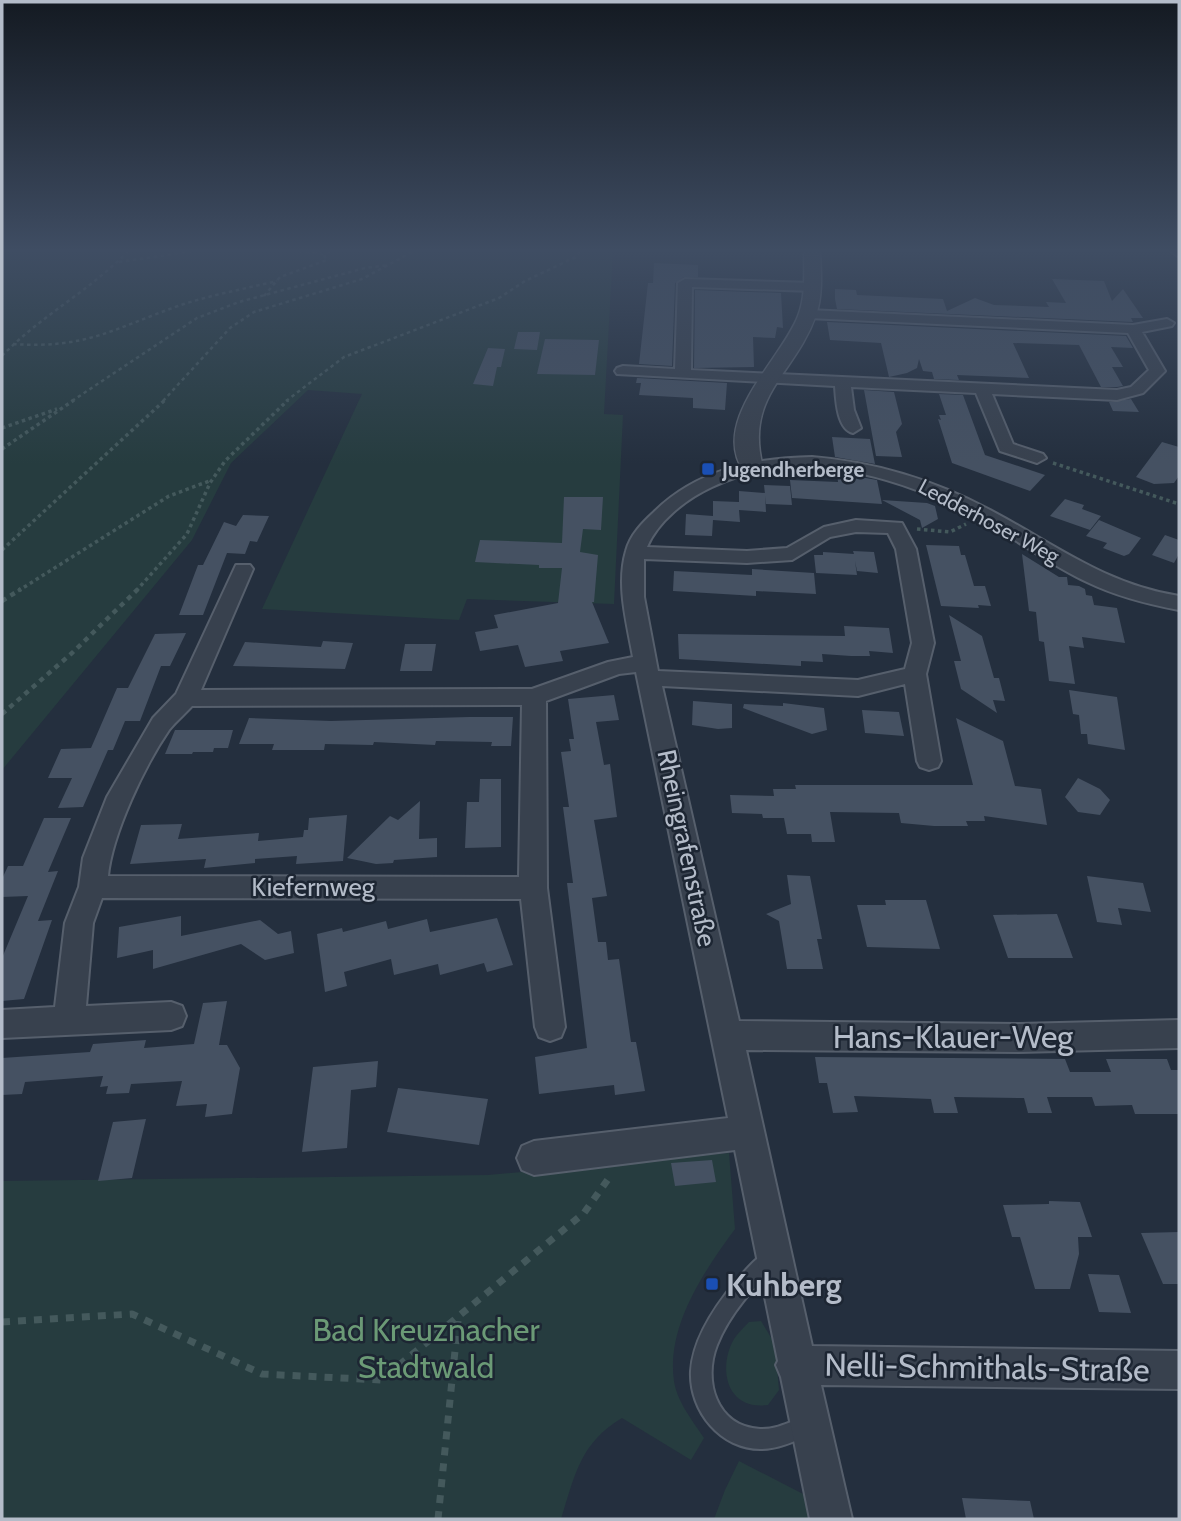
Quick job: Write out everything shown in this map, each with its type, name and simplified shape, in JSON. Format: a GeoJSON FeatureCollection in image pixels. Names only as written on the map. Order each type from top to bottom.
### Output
{"type":"FeatureCollection","features":[{"type":"Feature","properties":{"kind":"street"},"geometry":{"type":"LineString","coordinates":[[683,374],[684,322]]}},
{"type":"Feature","properties":{"kind":"street"},"geometry":{"type":"LineString","coordinates":[[751,467],[745,451],[746,423],[803,322]]}},
{"type":"Feature","properties":{"kind":"street"},"geometry":{"type":"LineString","coordinates":[[980,322],[1133,329],[1167,323]]}},
{"type":"Feature","properties":{"kind":"street"},"geometry":{"type":"LineString","coordinates":[[623,371],[1117,395],[1137,390],[1157,371],[1133,329]]}},
{"type":"Feature","properties":{"kind":"street"},"geometry":{"type":"LineString","coordinates":[[842,382],[846,410],[853,428]]}},
{"type":"Feature","properties":{"kind":"street"},"geometry":{"type":"LineString","coordinates":[[982,388],[1006,447],[1037,458]]}},
{"type":"Feature","properties":{"kind":"street","name":"Ledderhoser Weg"},"geometry":{"type":"LineString","coordinates":[[751,467],[822,463],[874,469],[923,484],[986,515],[1094,578],[1179,603]]}},
{"type":"Feature","properties":{"kind":"street","name":"Rheingrafenstraße"},"geometry":{"type":"LineString","coordinates":[[751,467],[692,489],[670,504],[644,532],[635,553],[633,600],[672,774],[795,1365],[831,1519]]}},
{"type":"Feature","properties":{"kind":"street"},"geometry":{"type":"LineString","coordinates":[[635,553],[747,557],[792,554],[824,533],[856,526],[895,527],[906,549],[923,643],[915,674],[929,761]]}},
{"type":"Feature","properties":{"kind":"street"},"geometry":{"type":"LineString","coordinates":[[69,1020],[79,923],[93,887],[96,858],[120,797],[161,724],[186,698],[243,569]]}},
{"type":"Feature","properties":{"kind":"street"},"geometry":{"type":"LineString","coordinates":[[186,698],[534,697],[616,667],[858,688],[915,674]]}},
{"type":"Feature","properties":{"kind":"street"},"geometry":{"type":"LineString","coordinates":[[534,697],[533,888],[550,1027]]}},
{"type":"Feature","properties":{"kind":"street","name":"Kiefernweg"},"geometry":{"type":"LineString","coordinates":[[93,887],[533,888]]}},
{"type":"Feature","properties":{"kind":"street"},"geometry":{"type":"LineString","coordinates":[[2,1024],[171,1016]]}},
{"type":"Feature","properties":{"kind":"street","name":"Hans-Klauer-Weg"},"geometry":{"type":"LineString","coordinates":[[727,1035],[1019,1038],[1179,1034]]}},
{"type":"Feature","properties":{"kind":"street"},"geometry":{"type":"LineString","coordinates":[[534,1158],[746,1132]]}},
{"type":"Feature","properties":{"kind":"street","name":"Nelli-Schmithals-Straße"},"geometry":{"type":"LineString","coordinates":[[795,1365],[1178,1375]]}},
{"type":"Feature","properties":{"kind":"lane"},"geometry":{"type":"LineString","coordinates":[[772,1258],[735,1296],[709,1340],[702,1357],[701,1371],[705,1402],[720,1423],[747,1438],[762,1439],[810,1424]]}},
{"type":"Feature","properties":{"kind":"path"},"geometry":{"type":"LineString","coordinates":[[2,356],[36,322]]}},
{"type":"Feature","properties":{"kind":"path"},"geometry":{"type":"LineString","coordinates":[[13,344],[45,347],[71,345],[144,322]]}},
{"type":"Feature","properties":{"kind":"path"},"geometry":{"type":"LineString","coordinates":[[2,449],[40,425],[58,409],[105,377],[155,348],[191,322]]}},
{"type":"Feature","properties":{"kind":"path"},"geometry":{"type":"LineString","coordinates":[[2,550],[174,391],[230,328],[239,322]]}},
{"type":"Feature","properties":{"kind":"path"},"geometry":{"type":"LineString","coordinates":[[2,715],[90,635],[184,538],[212,480],[248,437],[323,370],[344,357],[436,322]]}},
{"type":"Feature","properties":{"kind":"path"},"geometry":{"type":"LineString","coordinates":[[2,428],[58,409]]}},
{"type":"Feature","properties":{"kind":"path"},"geometry":{"type":"LineString","coordinates":[[1037,458],[1179,504]]}},
{"type":"Feature","properties":{"kind":"path"},"geometry":{"type":"LineString","coordinates":[[2,601],[169,496],[212,480]]}},
{"type":"Feature","properties":{"kind":"path"},"geometry":{"type":"LineString","coordinates":[[895,527],[950,532]]}},
{"type":"Feature","properties":{"kind":"path"},"geometry":{"type":"LineString","coordinates":[[2,1322],[132,1314],[262,1374],[381,1380],[458,1320],[584,1213],[628,1147]]}},
{"type":"Feature","properties":{"kind":"path"},"geometry":{"type":"LineString","coordinates":[[439,1519],[458,1320]]}},
{"type":"Feature","properties":{"kind":"green space"},"geometry":{"type":"Polygon","coordinates":[[[2,322],[609,322],[604,414],[623,415],[614,604],[467,599],[459,620],[262,609],[362,394],[308,390],[231,463],[192,540],[2,770],[2,322]]]}},
{"type":"Feature","properties":{"kind":"green space","name":"Bad Kreuznacher Stadtwald"},"geometry":{"type":"Polygon","coordinates":[[[729,1153],[735,1229],[690,1300],[676,1340],[673,1360],[678,1396],[704,1438],[691,1460],[622,1418],[588,1449],[575,1474],[561,1519],[2,1519],[2,1181],[488,1175],[729,1153]]]}},
{"type":"Feature","properties":{"kind":"green space"},"geometry":{"type":"Polygon","coordinates":[[[761,1321],[775,1344],[779,1390],[768,1405],[754,1405],[735,1395],[729,1386],[726,1363],[737,1335],[749,1322],[761,1321]]]}},
{"type":"Feature","properties":{"kind":"green space"},"geometry":{"type":"Polygon","coordinates":[[[739,1461],[805,1495],[810,1519],[714,1519],[739,1461]]]}},
{"type":"Feature","properties":{"kind":"building"},"geometry":{"type":"Polygon","coordinates":[[[644,322],[674,322],[672,366],[639,364],[644,322]]]}},
{"type":"Feature","properties":{"kind":"building"},"geometry":{"type":"Polygon","coordinates":[[[695,322],[783,322],[783,328],[777,327],[775,338],[753,337],[754,367],[694,368],[695,322]]]}},
{"type":"Feature","properties":{"kind":"building"},"geometry":{"type":"Polygon","coordinates":[[[827,322],[1126,336],[1133,348],[1111,347],[1123,367],[1112,367],[1123,386],[1117,387],[1101,387],[1079,345],[1013,343],[1029,378],[957,375],[959,380],[934,379],[932,372],[923,371],[919,359],[917,368],[889,377],[881,343],[830,340],[827,322]]]}},
{"type":"Feature","properties":{"kind":"building"},"geometry":{"type":"Polygon","coordinates":[[[518,332],[540,332],[537,350],[514,349],[518,332]]]}},
{"type":"Feature","properties":{"kind":"building"},"geometry":{"type":"Polygon","coordinates":[[[545,339],[599,340],[595,375],[537,374],[545,339]]]}},
{"type":"Feature","properties":{"kind":"building"},"geometry":{"type":"Polygon","coordinates":[[[488,348],[505,349],[501,367],[497,367],[493,386],[473,384],[488,348]]]}},
{"type":"Feature","properties":{"kind":"building"},"geometry":{"type":"Polygon","coordinates":[[[637,378],[727,383],[725,410],[693,408],[693,398],[639,395],[641,383],[636,383],[637,378]]]}},
{"type":"Feature","properties":{"kind":"building"},"geometry":{"type":"Polygon","coordinates":[[[864,390],[894,392],[902,424],[896,432],[902,457],[876,456],[864,390]]]}},
{"type":"Feature","properties":{"kind":"building"},"geometry":{"type":"Polygon","coordinates":[[[939,394],[963,395],[985,455],[1045,475],[1030,491],[952,463],[938,419],[941,420],[939,415],[946,415],[939,394]]]}},
{"type":"Feature","properties":{"kind":"building"},"geometry":{"type":"Polygon","coordinates":[[[1131,399],[1139,412],[1113,411],[1109,402],[1131,399]]]}},
{"type":"Feature","properties":{"kind":"building"},"geometry":{"type":"Polygon","coordinates":[[[832,437],[870,439],[875,464],[835,457],[832,437]]]}},
{"type":"Feature","properties":{"kind":"building"},"geometry":{"type":"Polygon","coordinates":[[[1162,442],[1179,447],[1179,476],[1174,483],[1154,484],[1136,477],[1162,442]]]}},
{"type":"Feature","properties":{"kind":"building"},"geometry":{"type":"Polygon","coordinates":[[[837,473],[877,480],[882,504],[792,498],[790,480],[838,482],[837,473]]]}},
{"type":"Feature","properties":{"kind":"building"},"geometry":{"type":"Polygon","coordinates":[[[764,485],[790,486],[792,505],[766,504],[764,485]]]}},
{"type":"Feature","properties":{"kind":"building"},"geometry":{"type":"Polygon","coordinates":[[[739,491],[765,493],[766,512],[739,510],[740,522],[713,520],[712,536],[685,535],[686,514],[713,516],[713,501],[739,502],[739,491]]]}},
{"type":"Feature","properties":{"kind":"building"},"geometry":{"type":"Polygon","coordinates":[[[564,497],[603,497],[601,530],[583,529],[580,552],[598,555],[592,602],[609,643],[560,651],[563,661],[525,667],[518,645],[480,651],[475,632],[498,628],[494,615],[558,603],[562,568],[475,562],[480,540],[562,543],[564,497]]]}},
{"type":"Feature","properties":{"kind":"building"},"geometry":{"type":"Polygon","coordinates":[[[1065,499],[1084,505],[1082,509],[1101,516],[1090,530],[1050,516],[1065,499]]]}},
{"type":"Feature","properties":{"kind":"building"},"geometry":{"type":"Polygon","coordinates":[[[882,500],[927,503],[935,506],[938,519],[922,528],[920,520],[882,500]]]}},
{"type":"Feature","properties":{"kind":"building"},"geometry":{"type":"Polygon","coordinates":[[[243,515],[269,516],[257,542],[250,541],[245,554],[227,553],[203,615],[179,615],[198,565],[203,565],[224,522],[236,526],[243,515]]]}},
{"type":"Feature","properties":{"kind":"building"},"geometry":{"type":"Polygon","coordinates":[[[1099,520],[1141,538],[1129,554],[1124,556],[1103,548],[1107,543],[1086,536],[1099,520]]]}},
{"type":"Feature","properties":{"kind":"building"},"geometry":{"type":"Polygon","coordinates":[[[1165,535],[1179,540],[1179,554],[1174,563],[1152,555],[1165,535]]]}},
{"type":"Feature","properties":{"kind":"building"},"geometry":{"type":"Polygon","coordinates":[[[926,545],[959,546],[961,555],[965,555],[974,586],[985,586],[991,606],[941,606],[926,545]]]}},
{"type":"Feature","properties":{"kind":"building"},"geometry":{"type":"Polygon","coordinates":[[[853,551],[874,552],[878,573],[857,571],[855,561],[857,575],[816,573],[814,555],[823,555],[823,552],[854,554],[853,551]]]}},
{"type":"Feature","properties":{"kind":"building"},"geometry":{"type":"Polygon","coordinates":[[[1022,554],[1059,577],[1067,577],[1068,585],[1085,589],[1086,595],[1092,596],[1094,605],[1117,608],[1125,643],[1082,637],[1084,648],[1069,646],[1075,684],[1049,681],[1044,642],[1039,641],[1036,612],[1029,611],[1022,554]]]}},
{"type":"Feature","properties":{"kind":"building"},"geometry":{"type":"Polygon","coordinates":[[[752,569],[814,573],[816,594],[756,591],[756,596],[673,591],[674,571],[752,575],[752,569]]]}},
{"type":"Feature","properties":{"kind":"building"},"geometry":{"type":"Polygon","coordinates":[[[949,615],[982,636],[994,678],[999,678],[1005,701],[993,700],[997,713],[961,689],[954,661],[961,661],[949,615]]]}},
{"type":"Feature","properties":{"kind":"building"},"geometry":{"type":"Polygon","coordinates":[[[844,626],[889,628],[893,653],[869,651],[870,656],[822,654],[823,662],[801,661],[801,666],[679,659],[678,634],[845,636],[844,626]]]}},
{"type":"Feature","properties":{"kind":"building"},"geometry":{"type":"Polygon","coordinates":[[[186,633],[170,666],[161,666],[140,721],[125,721],[113,750],[108,750],[83,807],[58,808],[72,778],[48,778],[61,749],[91,748],[117,688],[128,688],[155,634],[186,633]]]}},
{"type":"Feature","properties":{"kind":"building"},"geometry":{"type":"Polygon","coordinates":[[[323,641],[353,643],[345,669],[233,666],[245,642],[321,647],[323,641]]]}},
{"type":"Feature","properties":{"kind":"building"},"geometry":{"type":"Polygon","coordinates":[[[405,644],[436,644],[432,671],[400,671],[405,644]]]}},
{"type":"Feature","properties":{"kind":"building"},"geometry":{"type":"Polygon","coordinates":[[[1069,690],[1117,697],[1125,750],[1088,744],[1087,734],[1081,734],[1079,715],[1073,714],[1069,690]]]}},
{"type":"Feature","properties":{"kind":"building"},"geometry":{"type":"Polygon","coordinates":[[[614,695],[619,720],[596,722],[604,765],[610,764],[617,817],[594,820],[607,896],[592,898],[598,942],[606,942],[608,960],[619,959],[631,1042],[636,1042],[645,1091],[615,1095],[614,1085],[539,1094],[535,1057],[587,1048],[567,883],[573,883],[563,807],[569,807],[561,752],[571,751],[569,739],[574,739],[568,699],[614,695]]]}},
{"type":"Feature","properties":{"kind":"building"},"geometry":{"type":"Polygon","coordinates":[[[693,701],[732,704],[732,728],[692,725],[693,701]]]}},
{"type":"Feature","properties":{"kind":"building"},"geometry":{"type":"Polygon","coordinates":[[[783,703],[824,708],[827,730],[812,734],[743,708],[744,704],[783,706],[783,703]]]}},
{"type":"Feature","properties":{"kind":"building"},"geometry":{"type":"Polygon","coordinates":[[[862,710],[899,712],[904,736],[865,733],[862,710]]]}},
{"type":"Feature","properties":{"kind":"building"},"geometry":{"type":"Polygon","coordinates":[[[513,717],[511,746],[491,746],[492,742],[436,741],[435,745],[374,742],[373,745],[325,744],[324,750],[272,750],[274,744],[239,744],[249,718],[331,721],[513,717]]]}},
{"type":"Feature","properties":{"kind":"building"},"geometry":{"type":"Polygon","coordinates":[[[956,718],[1003,741],[1015,786],[1041,789],[1047,825],[984,816],[985,821],[966,821],[968,826],[934,826],[901,823],[899,813],[830,812],[835,842],[812,842],[811,834],[787,834],[784,818],[732,813],[730,795],[774,796],[773,789],[796,789],[795,785],[973,785],[956,718]]]}},
{"type":"Feature","properties":{"kind":"building"},"geometry":{"type":"Polygon","coordinates":[[[175,730],[233,730],[228,748],[214,748],[213,752],[192,754],[165,754],[175,730]]]}},
{"type":"Feature","properties":{"kind":"building"},"geometry":{"type":"Polygon","coordinates":[[[1078,778],[1100,789],[1110,800],[1100,815],[1078,812],[1065,797],[1078,778]]]}},
{"type":"Feature","properties":{"kind":"building"},"geometry":{"type":"Polygon","coordinates":[[[480,779],[501,779],[501,847],[465,848],[467,802],[479,802],[480,779]]]}},
{"type":"Feature","properties":{"kind":"building"},"geometry":{"type":"Polygon","coordinates":[[[420,801],[419,839],[437,838],[437,857],[376,864],[347,858],[390,816],[398,820],[420,801]]]}},
{"type":"Feature","properties":{"kind":"building"},"geometry":{"type":"Polygon","coordinates":[[[347,815],[343,861],[296,864],[297,856],[255,859],[255,863],[204,868],[206,859],[130,864],[141,825],[182,824],[178,839],[259,833],[258,841],[303,837],[304,830],[308,830],[309,818],[347,815]]]}},
{"type":"Feature","properties":{"kind":"building"},"geometry":{"type":"Polygon","coordinates":[[[44,818],[71,818],[48,872],[58,871],[38,921],[52,920],[24,999],[2,1001],[2,958],[28,896],[2,897],[2,879],[8,866],[23,866],[44,818]]]}},
{"type":"Feature","properties":{"kind":"building"},"geometry":{"type":"Polygon","coordinates":[[[787,875],[810,876],[822,939],[817,939],[823,969],[787,969],[779,921],[766,914],[791,904],[787,875]]]}},
{"type":"Feature","properties":{"kind":"building"},"geometry":{"type":"Polygon","coordinates":[[[1087,876],[1143,883],[1151,912],[1118,908],[1122,925],[1097,922],[1087,876]]]}},
{"type":"Feature","properties":{"kind":"building"},"geometry":{"type":"Polygon","coordinates":[[[885,900],[926,900],[940,949],[867,947],[857,905],[886,905],[885,900]]]}},
{"type":"Feature","properties":{"kind":"building"},"geometry":{"type":"Polygon","coordinates":[[[1057,914],[1073,958],[1008,958],[993,915],[1057,914]]]}},
{"type":"Feature","properties":{"kind":"building"},"geometry":{"type":"Polygon","coordinates":[[[181,916],[181,936],[260,920],[278,934],[291,931],[294,953],[265,960],[241,944],[153,969],[153,950],[117,958],[119,927],[181,916]]]}},
{"type":"Feature","properties":{"kind":"building"},"geometry":{"type":"Polygon","coordinates":[[[497,918],[513,965],[487,972],[484,963],[440,975],[438,964],[394,975],[391,959],[344,972],[347,986],[325,992],[317,934],[342,928],[343,932],[386,921],[388,929],[427,919],[430,932],[497,918]]]}},
{"type":"Feature","properties":{"kind":"building"},"geometry":{"type":"Polygon","coordinates":[[[227,1001],[219,1045],[227,1045],[240,1068],[232,1114],[205,1117],[207,1104],[176,1106],[182,1081],[131,1084],[129,1093],[106,1094],[108,1086],[100,1087],[103,1076],[25,1082],[22,1094],[2,1095],[2,1058],[90,1052],[93,1044],[146,1040],[144,1048],[194,1044],[203,1003],[227,1001]]]}},
{"type":"Feature","properties":{"kind":"building"},"geometry":{"type":"Polygon","coordinates":[[[815,1057],[1065,1059],[1070,1072],[1111,1072],[1106,1059],[1167,1059],[1171,1070],[1179,1070],[1179,1114],[1135,1114],[1132,1105],[1095,1106],[1092,1097],[1047,1097],[1052,1113],[1028,1113],[1024,1098],[954,1097],[958,1113],[934,1113],[931,1099],[854,1096],[858,1112],[833,1113],[827,1083],[819,1083],[815,1057]]]}},
{"type":"Feature","properties":{"kind":"building"},"geometry":{"type":"Polygon","coordinates":[[[378,1061],[376,1087],[351,1090],[347,1148],[302,1152],[313,1067],[378,1061]]]}},
{"type":"Feature","properties":{"kind":"building"},"geometry":{"type":"Polygon","coordinates":[[[398,1088],[488,1099],[479,1145],[387,1132],[398,1088]]]}},
{"type":"Feature","properties":{"kind":"building"},"geometry":{"type":"Polygon","coordinates":[[[146,1119],[132,1178],[98,1181],[113,1122],[146,1119]]]}},
{"type":"Feature","properties":{"kind":"building"},"geometry":{"type":"Polygon","coordinates":[[[712,1160],[716,1182],[675,1186],[671,1163],[712,1160]]]}},
{"type":"Feature","properties":{"kind":"building"},"geometry":{"type":"Polygon","coordinates":[[[1049,1201],[1080,1202],[1092,1237],[1078,1237],[1079,1254],[1070,1289],[1035,1289],[1020,1237],[1012,1237],[1003,1205],[1049,1204],[1049,1201]]]}},
{"type":"Feature","properties":{"kind":"building"},"geometry":{"type":"Polygon","coordinates":[[[1179,1232],[1179,1284],[1163,1284],[1141,1233],[1179,1232]]]}},
{"type":"Feature","properties":{"kind":"building"},"geometry":{"type":"Polygon","coordinates":[[[1088,1274],[1119,1275],[1131,1313],[1099,1312],[1088,1274]]]}},
{"type":"Feature","properties":{"kind":"building"},"geometry":{"type":"Polygon","coordinates":[[[962,1498],[1030,1501],[1034,1519],[966,1519],[962,1498]]]}},
{"type":"Feature","properties":{"kind":"place","name":"Jugendherberge"},"geometry":{"type":"Point","coordinates":[708,469]}},
{"type":"Feature","properties":{"kind":"place","name":"Kuhberg"},"geometry":{"type":"Point","coordinates":[712,1284]}}]}
